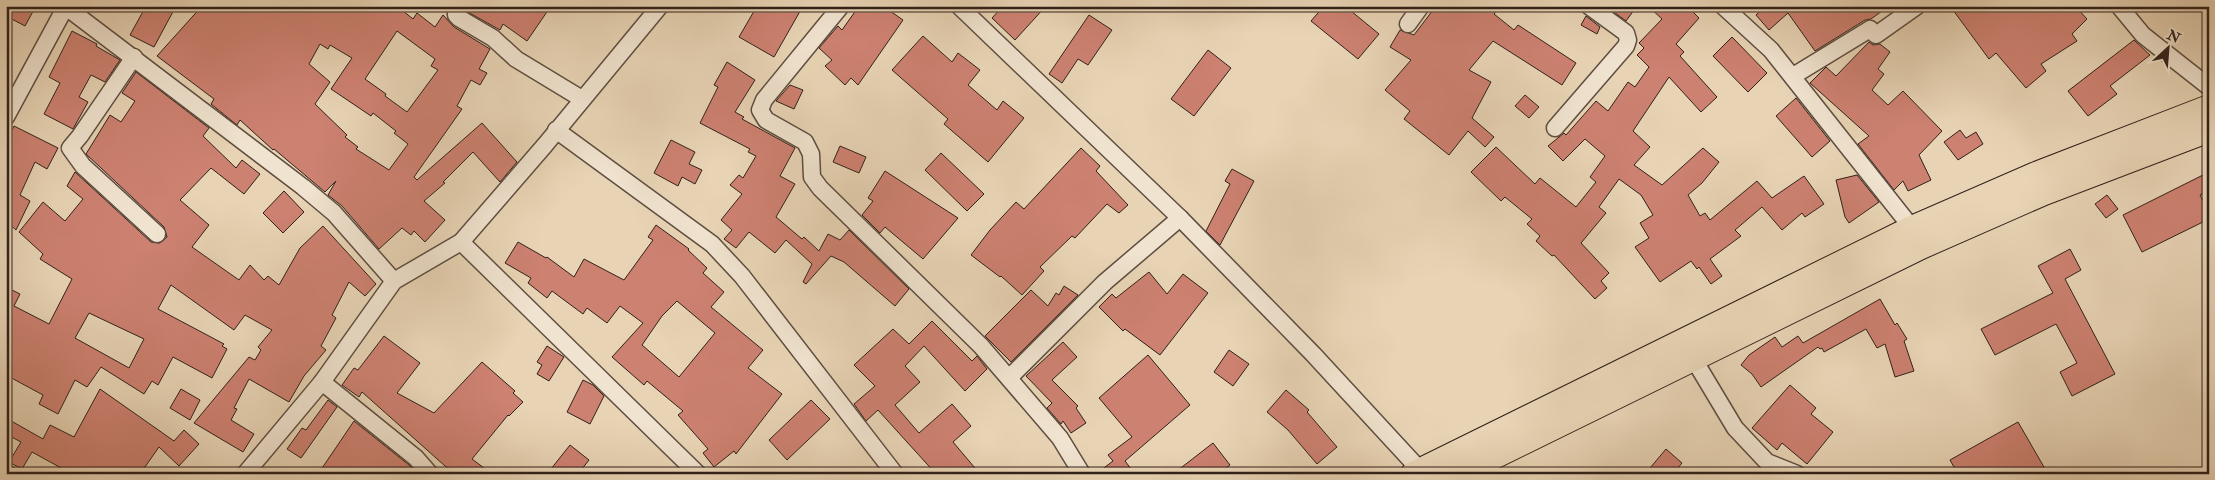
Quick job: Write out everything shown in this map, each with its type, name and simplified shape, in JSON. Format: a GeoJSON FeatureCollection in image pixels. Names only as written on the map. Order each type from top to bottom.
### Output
{"type":"FeatureCollection","features":[{"type":"Feature","properties":{"kind":"highway"},"geometry":{"type":"LineString","coordinates":[[1416,472],[1912,228],[2036,174],[2209,107]]}},
{"type":"Feature","properties":{"kind":"highway"},"geometry":{"type":"LineString","coordinates":[[1460,474],[1921,247],[2044,193],[2209,130]]}},
{"type":"Feature","properties":{"kind":"street"},"geometry":{"type":"LineString","coordinates":[[6,117],[66,6],[303,186],[334,214],[394,281]]}},
{"type":"Feature","properties":{"kind":"street"},"geometry":{"type":"LineString","coordinates":[[456,6],[456,15],[459,18],[493,38],[516,59],[582,99]]}},
{"type":"Feature","properties":{"kind":"street"},"geometry":{"type":"LineString","coordinates":[[245,474],[322,382],[394,281],[461,242],[545,145],[660,6]]}},
{"type":"Feature","properties":{"kind":"street"},"geometry":{"type":"LineString","coordinates":[[841,6],[764,100],[760,110],[766,120],[805,142],[811,154],[812,176],[820,188],[981,346],[1060,438],[1082,474]]}},
{"type":"Feature","properties":{"kind":"street"},"geometry":{"type":"LineString","coordinates":[[959,6],[1180,218],[1313,354],[1416,472]]}},
{"type":"Feature","properties":{"kind":"street"},"geometry":{"type":"LineString","coordinates":[[1408,24],[1421,6]]}},
{"type":"Feature","properties":{"kind":"street"},"geometry":{"type":"LineString","coordinates":[[1555,128],[1626,46],[1628,40],[1626,33],[1589,6]]}},
{"type":"Feature","properties":{"kind":"street"},"geometry":{"type":"LineString","coordinates":[[1723,6],[1771,50],[1912,228]]}},
{"type":"Feature","properties":{"kind":"street"},"geometry":{"type":"LineString","coordinates":[[1792,76],[1870,29],[1876,35],[1917,6]]}},
{"type":"Feature","properties":{"kind":"street"},"geometry":{"type":"LineString","coordinates":[[2119,6],[2143,35],[2209,87]]}},
{"type":"Feature","properties":{"kind":"street"},"geometry":{"type":"LineString","coordinates":[[134,57],[70,148],[83,166],[157,234]]}},
{"type":"Feature","properties":{"kind":"street"},"geometry":{"type":"LineString","coordinates":[[556,130],[712,244],[742,276],[895,474]]}},
{"type":"Feature","properties":{"kind":"street"},"geometry":{"type":"LineString","coordinates":[[1009,378],[1105,282],[1180,218]]}},
{"type":"Feature","properties":{"kind":"street"},"geometry":{"type":"LineString","coordinates":[[461,242],[698,474]]}},
{"type":"Feature","properties":{"kind":"street"},"geometry":{"type":"LineString","coordinates":[[1693,358],[1734,428],[1767,462],[1797,474]]}},
{"type":"Feature","properties":{"kind":"street"},"geometry":{"type":"LineString","coordinates":[[322,382],[416,458],[430,474]]}},
{"type":"Feature","properties":{"kind":"building"},"geometry":{"type":"Polygon","coordinates":[[[6,6],[36,6],[25,26],[6,16],[6,6]]]}},
{"type":"Feature","properties":{"kind":"building"},"geometry":{"type":"Polygon","coordinates":[[[146,6],[176,6],[154,47],[130,35],[146,6]]]}},
{"type":"Feature","properties":{"kind":"building"},"geometry":{"type":"Polygon","coordinates":[[[202,6],[397,6],[413,19],[417,13],[435,27],[443,15],[454,27],[490,49],[479,69],[487,73],[480,85],[471,80],[457,106],[462,109],[414,177],[417,180],[482,123],[517,162],[500,182],[473,152],[443,182],[445,183],[424,201],[445,220],[425,242],[414,231],[411,235],[402,228],[379,249],[342,206],[328,195],[336,181],[325,192],[273,150],[240,120],[237,125],[211,104],[214,99],[157,56],[202,6]],[[397,31],[365,79],[407,112],[438,70],[431,66],[435,59],[397,31]],[[320,44],[309,64],[330,82],[315,104],[347,135],[345,137],[358,147],[356,149],[389,170],[408,144],[394,133],[396,131],[373,113],[371,116],[331,89],[352,58],[330,45],[328,49],[320,44]]]}},
{"type":"Feature","properties":{"kind":"building"},"geometry":{"type":"Polygon","coordinates":[[[466,6],[551,6],[527,41],[503,24],[500,30],[466,11],[466,6]]]}},
{"type":"Feature","properties":{"kind":"building"},"geometry":{"type":"Polygon","coordinates":[[[757,6],[803,6],[774,57],[739,37],[757,6]]]}},
{"type":"Feature","properties":{"kind":"building"},"geometry":{"type":"Polygon","coordinates":[[[859,6],[883,6],[903,20],[858,85],[851,78],[845,85],[825,66],[832,60],[819,48],[838,26],[842,30],[859,6]]]}},
{"type":"Feature","properties":{"kind":"building"},"geometry":{"type":"Polygon","coordinates":[[[1003,6],[1046,6],[1015,40],[992,18],[1003,6]]]}},
{"type":"Feature","properties":{"kind":"building"},"geometry":{"type":"Polygon","coordinates":[[[1324,6],[1345,6],[1379,34],[1358,59],[1311,21],[1324,6]]]}},
{"type":"Feature","properties":{"kind":"building"},"geometry":{"type":"Polygon","coordinates":[[[1436,6],[1502,6],[1494,14],[1514,30],[1518,25],[1576,63],[1562,85],[1493,41],[1469,70],[1491,82],[1472,118],[1494,137],[1485,147],[1468,131],[1449,155],[1404,119],[1410,111],[1385,90],[1411,60],[1390,47],[1400,30],[1414,35],[1436,6]]]}},
{"type":"Feature","properties":{"kind":"building"},"geometry":{"type":"Polygon","coordinates":[[[1606,6],[1637,6],[1626,21],[1606,6]]]}},
{"type":"Feature","properties":{"kind":"building"},"geometry":{"type":"Polygon","coordinates":[[[1648,6],[1687,6],[1699,18],[1676,44],[1684,52],[1680,56],[1717,97],[1701,112],[1669,77],[1633,131],[1650,147],[1634,165],[1662,185],[1703,148],[1719,162],[1702,183],[1688,195],[1700,216],[1705,213],[1710,220],[1757,181],[1772,198],[1804,176],[1824,204],[1805,217],[1802,213],[1782,230],[1762,207],[1735,230],[1741,236],[1710,259],[1722,276],[1711,284],[1699,267],[1697,269],[1691,261],[1660,282],[1635,247],[1649,238],[1640,223],[1653,215],[1641,195],[1619,179],[1599,207],[1606,213],[1581,243],[1609,273],[1601,281],[1607,288],[1595,299],[1554,255],[1552,256],[1536,241],[1540,236],[1527,224],[1532,219],[1505,197],[1501,201],[1471,172],[1496,147],[1535,184],[1540,178],[1576,207],[1596,182],[1590,177],[1605,156],[1585,139],[1563,161],[1548,146],[1564,133],[1566,135],[1596,101],[1608,111],[1628,82],[1635,87],[1649,67],[1637,55],[1644,48],[1639,43],[1662,19],[1648,6]]]}},
{"type":"Feature","properties":{"kind":"building"},"geometry":{"type":"Polygon","coordinates":[[[1766,6],[1889,6],[1871,19],[1865,20],[1815,51],[1788,13],[1769,30],[1756,15],[1766,6]]]}},
{"type":"Feature","properties":{"kind":"building"},"geometry":{"type":"Polygon","coordinates":[[[1950,6],[2075,6],[2087,19],[2072,34],[2077,41],[2041,64],[2046,71],[2026,88],[1996,53],[1989,59],[1950,6]]]}},
{"type":"Feature","properties":{"kind":"building"},"geometry":{"type":"Polygon","coordinates":[[[1089,15],[1112,30],[1088,65],[1078,59],[1062,83],[1049,74],[1089,15]]]}},
{"type":"Feature","properties":{"kind":"building"},"geometry":{"type":"Polygon","coordinates":[[[1586,16],[1600,27],[1597,34],[1581,25],[1586,16]]]}},
{"type":"Feature","properties":{"kind":"building"},"geometry":{"type":"Polygon","coordinates":[[[72,31],[97,44],[96,46],[120,60],[105,82],[91,75],[79,97],[88,102],[73,129],[44,114],[60,83],[49,77],[72,31]]]}},
{"type":"Feature","properties":{"kind":"building"},"geometry":{"type":"Polygon","coordinates":[[[923,36],[952,62],[958,53],[980,70],[968,85],[997,110],[1003,101],[1024,118],[988,162],[944,124],[948,119],[892,70],[923,36]]]}},
{"type":"Feature","properties":{"kind":"building"},"geometry":{"type":"Polygon","coordinates":[[[1732,37],[1767,73],[1748,92],[1713,56],[1732,37]]]}},
{"type":"Feature","properties":{"kind":"building"},"geometry":{"type":"Polygon","coordinates":[[[2134,40],[2150,55],[2110,86],[2117,94],[2088,116],[2068,91],[2134,40]]]}},
{"type":"Feature","properties":{"kind":"building"},"geometry":{"type":"Polygon","coordinates":[[[1869,42],[1873,45],[1880,44],[1890,52],[1878,69],[1884,74],[1872,90],[1888,105],[1903,91],[1942,131],[1919,155],[1931,180],[1908,191],[1903,181],[1894,190],[1858,144],[1869,136],[1810,83],[1826,67],[1836,76],[1869,42]]]}},
{"type":"Feature","properties":{"kind":"building"},"geometry":{"type":"Polygon","coordinates":[[[1208,50],[1231,68],[1194,116],[1171,99],[1208,50]]]}},
{"type":"Feature","properties":{"kind":"building"},"geometry":{"type":"Polygon","coordinates":[[[727,62],[755,80],[735,112],[744,117],[742,119],[795,148],[780,176],[795,184],[776,217],[802,239],[804,237],[819,251],[828,234],[840,240],[849,230],[909,289],[895,306],[844,262],[831,256],[806,284],[803,282],[812,264],[786,240],[775,253],[749,232],[736,248],[724,239],[732,230],[721,220],[742,194],[730,185],[739,175],[743,178],[756,156],[748,152],[750,149],[700,123],[718,87],[714,85],[727,62]]]}},
{"type":"Feature","properties":{"kind":"building"},"geometry":{"type":"Polygon","coordinates":[[[136,72],[209,128],[203,136],[236,168],[242,160],[260,174],[244,194],[211,168],[180,200],[209,225],[192,247],[239,280],[250,265],[264,280],[268,276],[279,285],[300,248],[323,226],[376,284],[365,296],[349,282],[332,315],[336,318],[321,346],[326,350],[304,376],[289,402],[249,379],[234,408],[237,409],[231,420],[254,434],[243,452],[194,423],[249,357],[255,360],[261,350],[258,347],[272,330],[245,315],[234,330],[171,285],[158,309],[224,344],[222,346],[227,349],[212,378],[173,357],[158,385],[152,381],[144,394],[101,367],[87,387],[75,380],[58,414],[39,404],[43,395],[6,375],[6,328],[11,319],[9,318],[6,323],[6,287],[20,294],[14,306],[49,324],[72,279],[40,259],[43,254],[19,232],[43,202],[65,221],[83,199],[67,186],[75,172],[151,242],[160,243],[167,237],[164,227],[86,154],[110,115],[121,122],[135,101],[122,93],[136,72]],[[89,313],[75,338],[129,368],[144,339],[89,313]]]}},
{"type":"Feature","properties":{"kind":"building"},"geometry":{"type":"Polygon","coordinates":[[[790,85],[803,90],[794,109],[776,101],[790,85]]]}},
{"type":"Feature","properties":{"kind":"building"},"geometry":{"type":"Polygon","coordinates":[[[1525,95],[1539,107],[1529,118],[1515,106],[1525,95]]]}},
{"type":"Feature","properties":{"kind":"building"},"geometry":{"type":"Polygon","coordinates":[[[1796,98],[1830,141],[1812,157],[1776,116],[1796,98]]]}},
{"type":"Feature","properties":{"kind":"building"},"geometry":{"type":"Polygon","coordinates":[[[14,126],[58,148],[47,169],[35,162],[20,195],[30,201],[16,230],[6,221],[6,142],[14,126]]]}},
{"type":"Feature","properties":{"kind":"building"},"geometry":{"type":"Polygon","coordinates":[[[1960,130],[1966,138],[1976,132],[1983,144],[1958,160],[1944,142],[1960,130]]]}},
{"type":"Feature","properties":{"kind":"building"},"geometry":{"type":"Polygon","coordinates":[[[671,140],[695,152],[689,164],[702,170],[695,184],[682,177],[678,186],[654,173],[671,140]]]}},
{"type":"Feature","properties":{"kind":"building"},"geometry":{"type":"Polygon","coordinates":[[[840,146],[866,157],[859,173],[833,162],[840,146]]]}},
{"type":"Feature","properties":{"kind":"building"},"geometry":{"type":"Polygon","coordinates":[[[1081,148],[1100,166],[1096,171],[1128,205],[1119,213],[1107,204],[1075,238],[1072,236],[1040,267],[1044,271],[1022,295],[1001,276],[971,255],[990,230],[1016,202],[1024,209],[1081,148]]]}},
{"type":"Feature","properties":{"kind":"building"},"geometry":{"type":"Polygon","coordinates":[[[941,153],[984,194],[967,211],[925,170],[941,153]]]}},
{"type":"Feature","properties":{"kind":"building"},"geometry":{"type":"Polygon","coordinates":[[[1232,169],[1254,181],[1220,245],[1206,231],[1230,184],[1225,181],[1232,169]]]}},
{"type":"Feature","properties":{"kind":"building"},"geometry":{"type":"Polygon","coordinates":[[[885,171],[958,218],[923,259],[885,227],[880,233],[862,215],[873,201],[868,198],[885,171]]]}},
{"type":"Feature","properties":{"kind":"building"},"geometry":{"type":"Polygon","coordinates":[[[2209,172],[2209,190],[2200,195],[2209,212],[2209,219],[2142,252],[2123,215],[2209,172]]]}},
{"type":"Feature","properties":{"kind":"building"},"geometry":{"type":"Polygon","coordinates":[[[1857,175],[1879,202],[1849,223],[1845,217],[1836,180],[1857,175]]]}},
{"type":"Feature","properties":{"kind":"building"},"geometry":{"type":"Polygon","coordinates":[[[284,191],[304,212],[283,233],[263,213],[284,191]]]}},
{"type":"Feature","properties":{"kind":"building"},"geometry":{"type":"Polygon","coordinates":[[[2107,195],[2118,209],[2106,218],[2095,204],[2107,195]]]}},
{"type":"Feature","properties":{"kind":"building"},"geometry":{"type":"Polygon","coordinates":[[[656,225],[689,249],[707,268],[703,273],[724,292],[711,307],[763,350],[748,368],[782,394],[736,454],[734,451],[714,467],[703,453],[708,449],[678,415],[683,411],[647,381],[644,385],[612,357],[643,323],[620,306],[607,323],[587,308],[583,314],[552,291],[547,298],[528,283],[531,278],[505,263],[518,242],[547,257],[574,277],[584,259],[624,280],[653,240],[648,237],[656,225]],[[677,301],[662,316],[642,345],[679,377],[715,333],[677,301]]]}},
{"type":"Feature","properties":{"kind":"building"},"geometry":{"type":"Polygon","coordinates":[[[2070,249],[2081,270],[2065,279],[2115,374],[2072,396],[2060,372],[2077,363],[2056,324],[1995,355],[1981,329],[2053,293],[2038,266],[2070,249]]]}},
{"type":"Feature","properties":{"kind":"building"},"geometry":{"type":"Polygon","coordinates":[[[1149,272],[1167,294],[1183,274],[1208,293],[1160,355],[1125,329],[1123,331],[1099,307],[1112,294],[1116,298],[1149,272]]]}},
{"type":"Feature","properties":{"kind":"building"},"geometry":{"type":"Polygon","coordinates":[[[1064,286],[1078,295],[1011,362],[985,336],[1031,290],[1048,306],[1056,293],[1059,295],[1064,286]]]}},
{"type":"Feature","properties":{"kind":"building"},"geometry":{"type":"Polygon","coordinates":[[[1880,299],[1895,325],[1897,323],[1907,339],[1904,341],[1914,371],[1895,377],[1885,344],[1877,348],[1866,329],[1824,352],[1822,348],[1818,347],[1761,387],[1752,374],[1741,365],[1749,355],[1775,337],[1782,347],[1798,336],[1803,343],[1880,299]]]}},
{"type":"Feature","properties":{"kind":"building"},"geometry":{"type":"Polygon","coordinates":[[[932,321],[972,361],[977,356],[987,369],[965,391],[924,346],[905,366],[920,382],[895,405],[919,433],[952,404],[971,426],[953,442],[980,474],[936,474],[878,410],[866,421],[854,404],[875,386],[854,365],[893,329],[909,344],[932,321]]]}},
{"type":"Feature","properties":{"kind":"building"},"geometry":{"type":"Polygon","coordinates":[[[384,336],[420,363],[397,393],[434,413],[482,362],[515,391],[513,393],[523,402],[508,415],[472,459],[492,474],[457,474],[445,466],[362,392],[359,397],[342,385],[354,368],[358,370],[384,336]]]}},
{"type":"Feature","properties":{"kind":"building"},"geometry":{"type":"Polygon","coordinates":[[[1063,342],[1077,357],[1052,380],[1078,406],[1076,408],[1086,423],[1071,433],[1063,421],[1061,424],[1047,408],[1052,403],[1026,376],[1063,342]]]}},
{"type":"Feature","properties":{"kind":"building"},"geometry":{"type":"Polygon","coordinates":[[[547,346],[564,357],[549,381],[537,374],[542,365],[537,362],[547,346]]]}},
{"type":"Feature","properties":{"kind":"building"},"geometry":{"type":"Polygon","coordinates":[[[1229,350],[1249,364],[1233,386],[1214,372],[1229,350]]]}},
{"type":"Feature","properties":{"kind":"building"},"geometry":{"type":"Polygon","coordinates":[[[1148,355],[1190,405],[1125,461],[1135,474],[1096,474],[1113,461],[1108,455],[1132,437],[1099,398],[1148,355]]]}},
{"type":"Feature","properties":{"kind":"building"},"geometry":{"type":"Polygon","coordinates":[[[583,380],[593,385],[604,396],[590,424],[567,412],[583,380]]]}},
{"type":"Feature","properties":{"kind":"building"},"geometry":{"type":"Polygon","coordinates":[[[1790,385],[1816,408],[1811,414],[1833,432],[1807,464],[1782,443],[1777,450],[1752,428],[1790,385]]]}},
{"type":"Feature","properties":{"kind":"building"},"geometry":{"type":"Polygon","coordinates":[[[100,389],[174,441],[184,430],[199,444],[179,466],[159,447],[140,474],[61,474],[63,469],[32,452],[22,469],[9,462],[21,442],[6,434],[6,418],[43,439],[50,425],[74,437],[100,389]]]}},
{"type":"Feature","properties":{"kind":"building"},"geometry":{"type":"Polygon","coordinates":[[[181,389],[200,400],[190,420],[170,408],[181,389]]]}},
{"type":"Feature","properties":{"kind":"building"},"geometry":{"type":"Polygon","coordinates":[[[1286,390],[1309,410],[1307,412],[1337,447],[1317,464],[1288,430],[1267,412],[1286,390]]]}},
{"type":"Feature","properties":{"kind":"building"},"geometry":{"type":"Polygon","coordinates":[[[328,400],[337,407],[301,458],[287,449],[302,428],[306,430],[328,400]]]}},
{"type":"Feature","properties":{"kind":"building"},"geometry":{"type":"Polygon","coordinates":[[[811,400],[830,419],[787,460],[769,440],[811,400]]]}},
{"type":"Feature","properties":{"kind":"building"},"geometry":{"type":"Polygon","coordinates":[[[354,421],[409,465],[416,474],[318,474],[354,421]]]}},
{"type":"Feature","properties":{"kind":"building"},"geometry":{"type":"Polygon","coordinates":[[[2018,422],[2048,474],[1958,474],[1950,460],[2018,422]]]}},
{"type":"Feature","properties":{"kind":"building"},"geometry":{"type":"Polygon","coordinates":[[[1213,443],[1230,465],[1219,474],[1173,474],[1213,443]]]}},
{"type":"Feature","properties":{"kind":"building"},"geometry":{"type":"Polygon","coordinates":[[[570,445],[589,460],[578,474],[547,474],[570,445]]]}},
{"type":"Feature","properties":{"kind":"building"},"geometry":{"type":"Polygon","coordinates":[[[1666,449],[1682,463],[1673,474],[1645,474],[1666,449]]]}}]}
